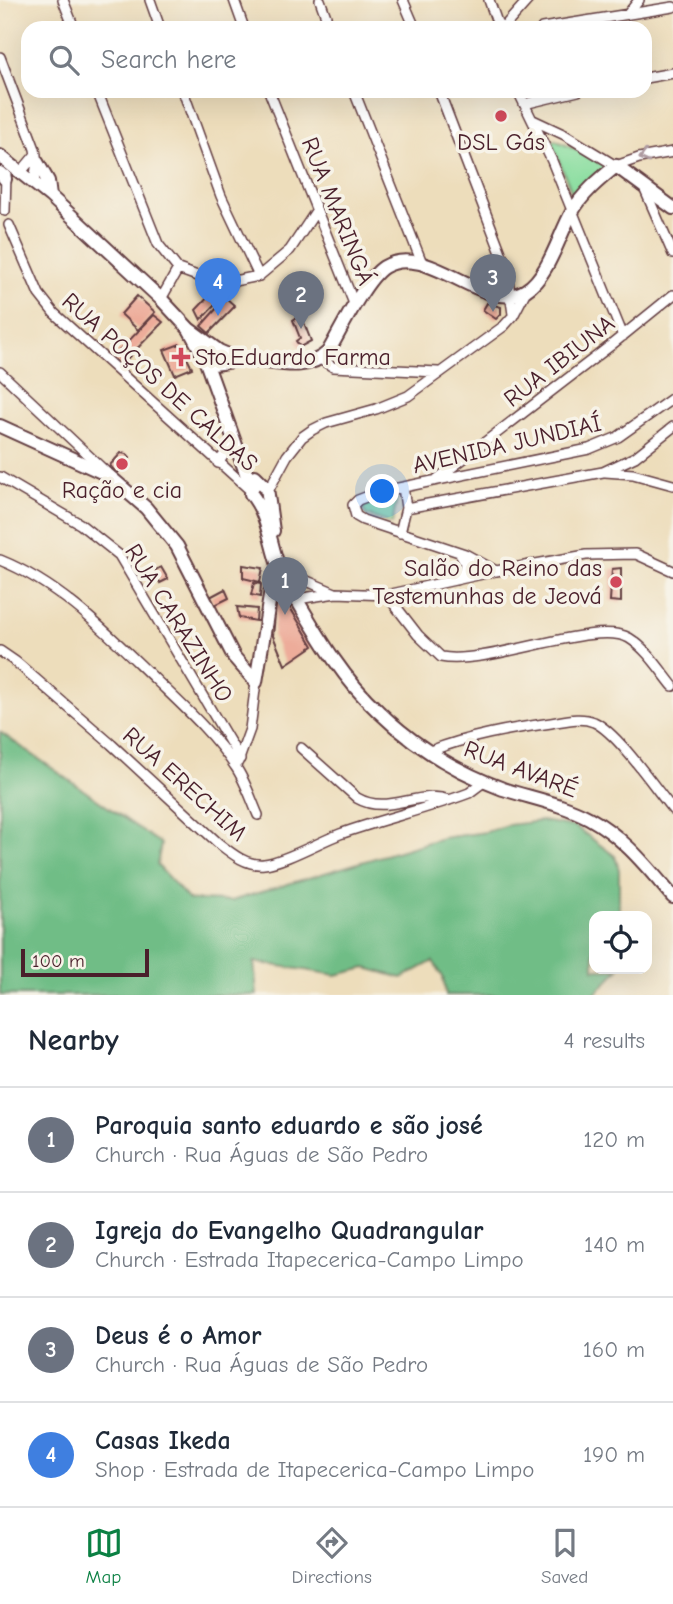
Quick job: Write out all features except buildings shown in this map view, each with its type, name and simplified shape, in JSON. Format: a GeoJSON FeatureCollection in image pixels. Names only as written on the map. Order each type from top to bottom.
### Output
{"type":"FeatureCollection","features":[{"type":"Feature","properties":{"kind":"main road"},"geometry":{"type":"LineString","coordinates":[[36,158],[48,181],[50,196]]}},
{"type":"Feature","properties":{"kind":"main road"},"geometry":{"type":"LineString","coordinates":[[9,172],[33,182],[50,196],[162,299],[213,357],[290,365],[320,359],[328,352],[370,282],[384,267],[399,262],[422,263],[496,294],[512,297],[529,288],[542,274],[573,210],[588,190],[616,166],[673,208]]}},
{"type":"Feature","properties":{"kind":"main road","name":"RUA AVARÉ"},"geometry":{"type":"LineString","coordinates":[[213,357],[217,392],[237,446],[259,490],[279,569],[325,647],[366,699],[415,743],[446,762],[485,781],[587,817],[613,833],[633,850],[673,897]]}},
{"type":"Feature","properties":{"kind":"main road"},"geometry":{"type":"LineString","coordinates":[[0,426],[108,475],[146,508],[177,546],[234,657],[256,682]]}},
{"type":"Feature","properties":{"kind":"main road"},"geometry":{"type":"LineString","coordinates":[[256,682],[272,584],[279,569]]}},
{"type":"Feature","properties":{"kind":"street"},"geometry":{"type":"LineString","coordinates":[[63,0],[71,21]]}},
{"type":"Feature","properties":{"kind":"street"},"geometry":{"type":"LineString","coordinates":[[150,0],[158,21]]}},
{"type":"Feature","properties":{"kind":"street"},"geometry":{"type":"LineString","coordinates":[[234,0],[242,21]]}},
{"type":"Feature","properties":{"kind":"street"},"geometry":{"type":"LineString","coordinates":[[320,0],[328,21]]}},
{"type":"Feature","properties":{"kind":"street"},"geometry":{"type":"LineString","coordinates":[[404,0],[412,21]]}},
{"type":"Feature","properties":{"kind":"street"},"geometry":{"type":"LineString","coordinates":[[489,0],[498,21]]}},
{"type":"Feature","properties":{"kind":"street"},"geometry":{"type":"LineString","coordinates":[[508,21],[528,0]]}},
{"type":"Feature","properties":{"kind":"street"},"geometry":{"type":"LineString","coordinates":[[628,14],[639,0]]}},
{"type":"Feature","properties":{"kind":"street"},"geometry":{"type":"LineString","coordinates":[[585,21],[673,7]]}},
{"type":"Feature","properties":{"kind":"street"},"geometry":{"type":"LineString","coordinates":[[0,57],[36,158],[33,182]]}},
{"type":"Feature","properties":{"kind":"street"},"geometry":{"type":"LineString","coordinates":[[652,77],[673,73]]}},
{"type":"Feature","properties":{"kind":"street"},"geometry":{"type":"LineString","coordinates":[[100,98],[153,233],[163,253],[177,269],[219,284],[259,276],[290,250],[316,211]]}},
{"type":"Feature","properties":{"kind":"street"},"geometry":{"type":"LineString","coordinates":[[186,98],[221,196],[259,276]]}},
{"type":"Feature","properties":{"kind":"street","name":"RUA MARINGÁ"},"geometry":{"type":"LineString","coordinates":[[272,98],[355,306]]}},
{"type":"Feature","properties":{"kind":"street"},"geometry":{"type":"LineString","coordinates":[[357,98],[422,263]]}},
{"type":"Feature","properties":{"kind":"street"},"geometry":{"type":"LineString","coordinates":[[442,98],[506,266],[513,316]]}},
{"type":"Feature","properties":{"kind":"street"},"geometry":{"type":"LineString","coordinates":[[521,98],[573,210],[623,336]]}},
{"type":"Feature","properties":{"kind":"street"},"geometry":{"type":"LineString","coordinates":[[524,104],[549,98]]}},
{"type":"Feature","properties":{"kind":"street"},"geometry":{"type":"LineString","coordinates":[[533,120],[565,135],[616,166],[639,158],[673,152]]}},
{"type":"Feature","properties":{"kind":"street"},"geometry":{"type":"LineString","coordinates":[[2,211],[9,172],[36,158]]}},
{"type":"Feature","properties":{"kind":"street"},"geometry":{"type":"LineString","coordinates":[[644,188],[673,254]]}},
{"type":"Feature","properties":{"kind":"street","name":"RUA POÇOS DE CALDAS"},"geometry":{"type":"LineString","coordinates":[[2,211],[10,215],[4,227],[44,302],[218,463],[259,490]]}},
{"type":"Feature","properties":{"kind":"street"},"geometry":{"type":"LineString","coordinates":[[667,238],[673,227]]}},
{"type":"Feature","properties":{"kind":"street"},"geometry":{"type":"LineString","coordinates":[[162,299],[177,269]]}},
{"type":"Feature","properties":{"kind":"street"},"geometry":{"type":"LineString","coordinates":[[259,490],[278,470],[295,445],[312,430],[408,396],[496,332],[513,316],[529,288]]}},
{"type":"Feature","properties":{"kind":"street","name":"RUA IBIUNA"},"geometry":{"type":"LineString","coordinates":[[435,481],[673,295]]}},
{"type":"Feature","properties":{"kind":"street"},"geometry":{"type":"LineString","coordinates":[[320,359],[333,367],[438,372]]}},
{"type":"Feature","properties":{"kind":"street"},"geometry":{"type":"LineString","coordinates":[[0,373],[108,475]]}},
{"type":"Feature","properties":{"kind":"street","name":"AVENIDA JUNDIAÍ"},"geometry":{"type":"LineString","coordinates":[[400,533],[356,516],[353,509],[358,500],[403,487],[608,443],[673,398]]}},
{"type":"Feature","properties":{"kind":"street","name":"AVENIDA JUNDIAÍ"},"geometry":{"type":"LineString","coordinates":[[406,508],[603,472],[635,457],[673,426]]}},
{"type":"Feature","properties":{"kind":"street"},"geometry":{"type":"LineString","coordinates":[[218,463],[237,446]]}},
{"type":"Feature","properties":{"kind":"street"},"geometry":{"type":"LineString","coordinates":[[633,474],[635,457]]}},
{"type":"Feature","properties":{"kind":"street"},"geometry":{"type":"LineString","coordinates":[[603,472],[633,474],[673,485]]}},
{"type":"Feature","properties":{"kind":"street","name":"RUA CARAZINHO"},"geometry":{"type":"LineString","coordinates":[[0,477],[99,536],[118,555],[238,763]]}},
{"type":"Feature","properties":{"kind":"street"},"geometry":{"type":"LineString","coordinates":[[403,487],[406,508],[400,533],[459,552],[496,571]]}},
{"type":"Feature","properties":{"kind":"street"},"geometry":{"type":"LineString","coordinates":[[456,580],[463,572],[465,563],[459,552]]}},
{"type":"Feature","properties":{"kind":"street"},"geometry":{"type":"LineString","coordinates":[[297,599],[336,593],[387,595],[586,555],[636,554],[673,571]]}},
{"type":"Feature","properties":{"kind":"street"},"geometry":{"type":"LineString","coordinates":[[0,560],[25,570],[47,584],[96,622],[177,700],[238,763],[258,815]]}},
{"type":"Feature","properties":{"kind":"street"},"geometry":{"type":"LineString","coordinates":[[279,569],[336,593]]}},
{"type":"Feature","properties":{"kind":"street"},"geometry":{"type":"LineString","coordinates":[[387,595],[418,635],[441,657],[479,657],[575,638],[615,634],[625,636],[642,649],[673,686]]}},
{"type":"Feature","properties":{"kind":"street","name":"RUA ERECHIM"},"geometry":{"type":"LineString","coordinates":[[0,651],[101,735],[217,842],[251,863],[279,861],[338,835],[451,800],[469,793],[485,781]]}},
{"type":"Feature","properties":{"kind":"street"},"geometry":{"type":"LineString","coordinates":[[238,763],[254,710],[256,682]]}},
{"type":"Feature","properties":{"kind":"street"},"geometry":{"type":"LineString","coordinates":[[430,751],[452,743],[525,726],[578,719],[590,721],[612,737],[673,810]]}},
{"type":"Feature","properties":{"kind":"street"},"geometry":{"type":"LineString","coordinates":[[446,762],[452,743]]}},
{"type":"Feature","properties":{"kind":"street"},"geometry":{"type":"LineString","coordinates":[[301,748],[357,798],[368,804],[384,806],[430,797],[451,800]]}},
{"type":"Feature","properties":{"kind":"green space"},"geometry":{"type":"Polygon","coordinates":[[[555,140],[607,164],[606,169],[578,195],[572,193],[551,142],[555,140]]]}},
{"type":"Feature","properties":{"kind":"green space"},"geometry":{"type":"Polygon","coordinates":[[[397,499],[392,524],[366,515],[363,509],[365,505],[397,499]]]}},
{"type":"Feature","properties":{"kind":"green space"},"geometry":{"type":"Polygon","coordinates":[[[0,732],[161,844],[157,865],[189,900],[231,901],[442,838],[542,821],[576,827],[615,856],[619,870],[619,911],[589,911],[589,974],[614,974],[594,995],[446,995],[443,977],[433,961],[402,978],[366,968],[336,975],[254,962],[257,995],[0,995],[0,732]]]}},
{"type":"Feature","properties":{"kind":"place","name":"DSL Gás"},"geometry":{"type":"Point","coordinates":[501,116]}},
{"type":"Feature","properties":{"kind":"place","name":"Deus é o Amor"},"geometry":{"type":"Point","coordinates":[493,312]}},
{"type":"Feature","properties":{"kind":"place","name":"Casas Ikeda"},"geometry":{"type":"Point","coordinates":[218,316]}},
{"type":"Feature","properties":{"kind":"place","name":"Igreja do Evangelho Quadrangular"},"geometry":{"type":"Point","coordinates":[301,329]}},
{"type":"Feature","properties":{"kind":"place","name":"Sto.Eduardo Farma"},"geometry":{"type":"Point","coordinates":[181,357]}},
{"type":"Feature","properties":{"kind":"place","name":"Ração e cia"},"geometry":{"type":"Point","coordinates":[122,464]}},
{"type":"Feature","properties":{"kind":"place","name":"Salão do Reino das Testemunhas de Jeová"},"geometry":{"type":"Point","coordinates":[616,582]}},
{"type":"Feature","properties":{"kind":"place","name":"Paroquia santo eduardo e são josé"},"geometry":{"type":"Point","coordinates":[285,615]}}]}
